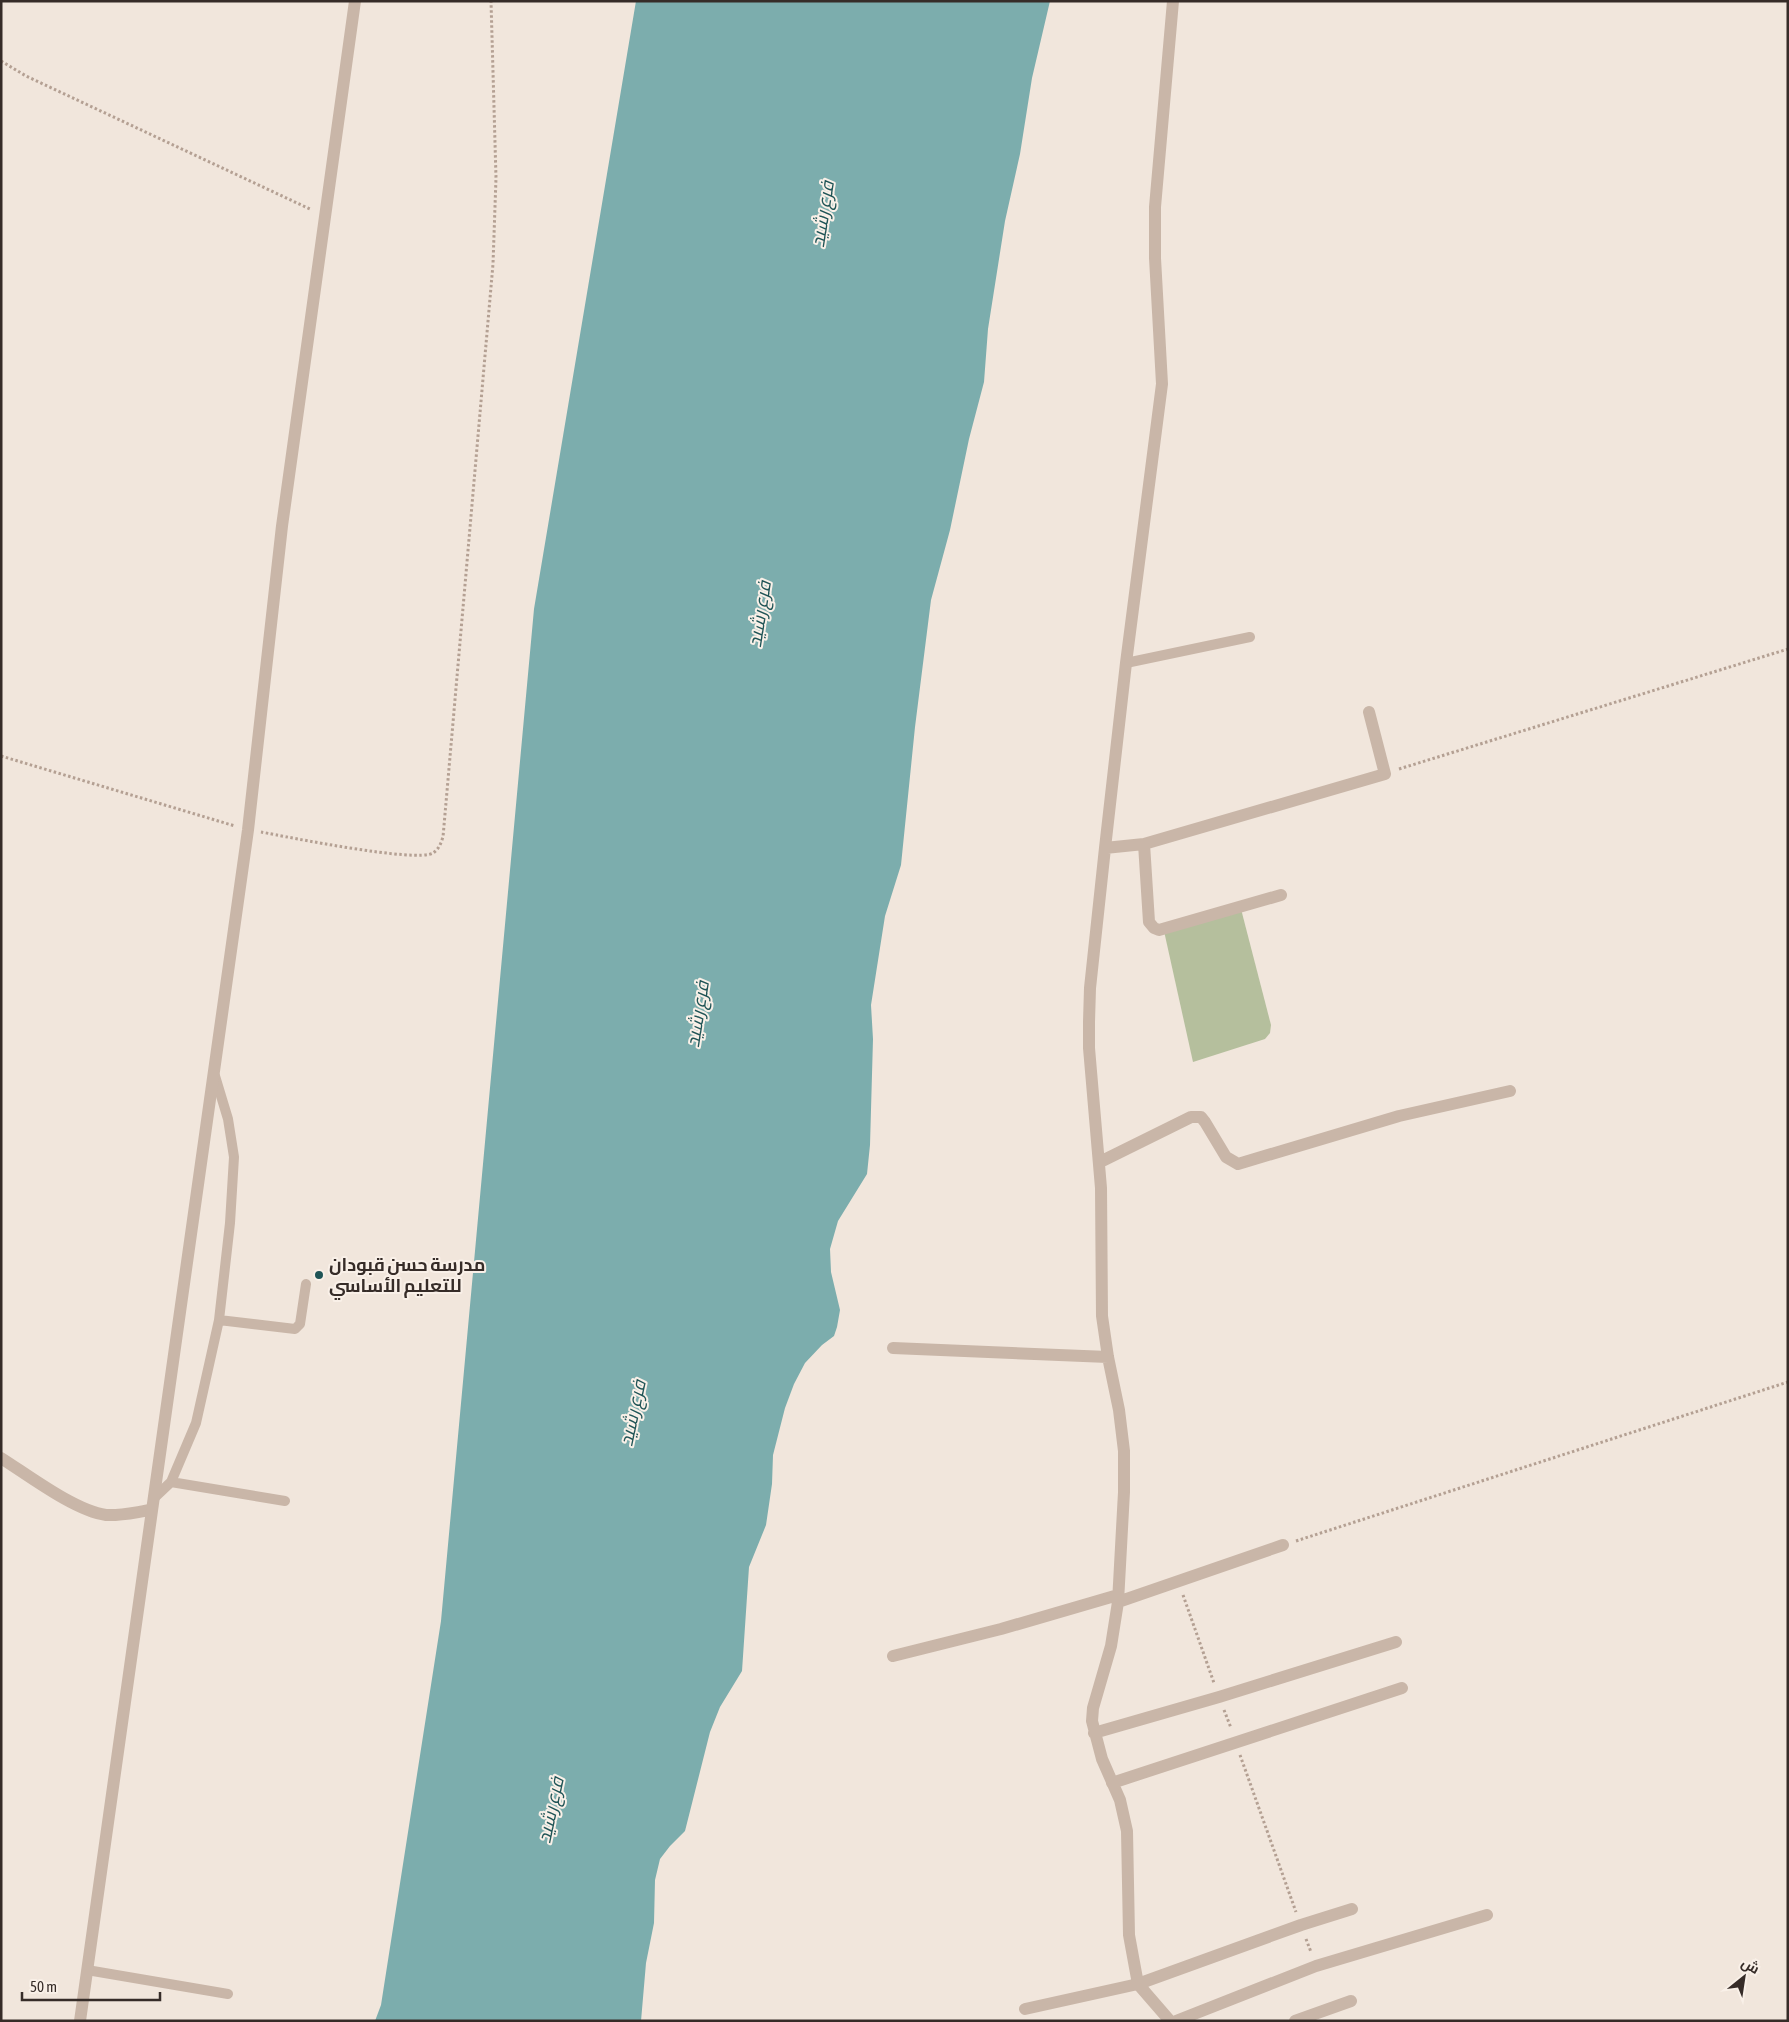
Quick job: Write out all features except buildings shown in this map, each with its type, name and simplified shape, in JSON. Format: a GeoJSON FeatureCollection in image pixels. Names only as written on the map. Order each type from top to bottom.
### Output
{"type":"FeatureCollection","features":[{"type":"Feature","properties":{"kind":"street"},"geometry":{"type":"LineString","coordinates":[[80,2021],[248,830],[282,526],[355,1]]}},
{"type":"Feature","properties":{"kind":"street"},"geometry":{"type":"LineString","coordinates":[[1170,2021],[1138,1984],[1129,1935],[1127,1830],[1120,1800],[1094,1733],[1092,1721],[1093,1708],[1111,1646],[1118,1598],[1124,1492],[1124,1451],[1119,1410],[1108,1358],[1102,1316],[1100,1162],[1089,1048],[1089,1022],[1090,988],[1126,663],[1162,384],[1155,258],[1155,207],[1173,1]]}},
{"type":"Feature","properties":{"kind":"street"},"geometry":{"type":"LineString","coordinates":[[1105,848],[1144,844],[1385,774],[1369,712]]}},
{"type":"Feature","properties":{"kind":"street"},"geometry":{"type":"LineString","coordinates":[[1144,844],[1149,922],[1154,928],[1159,930],[1281,895]]}},
{"type":"Feature","properties":{"kind":"street"},"geometry":{"type":"LineString","coordinates":[[1100,1162],[1191,1116],[1201,1117],[1226,1157],[1238,1164],[1399,1116],[1510,1091]]}},
{"type":"Feature","properties":{"kind":"street"},"geometry":{"type":"LineString","coordinates":[[893,1348],[1108,1358]]}},
{"type":"Feature","properties":{"kind":"street"},"geometry":{"type":"LineString","coordinates":[[1,1458],[75,1504],[92,1512],[104,1515],[120,1515],[152,1504]]}},
{"type":"Feature","properties":{"kind":"street"},"geometry":{"type":"LineString","coordinates":[[893,1656],[1118,1598],[1177,1581],[1283,1545]]}},
{"type":"Feature","properties":{"kind":"street"},"geometry":{"type":"LineString","coordinates":[[1094,1733],[1219,1697],[1396,1642]]}},
{"type":"Feature","properties":{"kind":"street"},"geometry":{"type":"LineString","coordinates":[[1112,1783],[1235,1741],[1402,1688]]}},
{"type":"Feature","properties":{"kind":"street"},"geometry":{"type":"LineString","coordinates":[[1025,2009],[1138,1984],[1301,1925],[1352,1909]]}},
{"type":"Feature","properties":{"kind":"street"},"geometry":{"type":"LineString","coordinates":[[1176,2021],[1316,1966],[1487,1915]]}},
{"type":"Feature","properties":{"kind":"street"},"geometry":{"type":"LineString","coordinates":[[1295,2021],[1350,2001]]}},
{"type":"Feature","properties":{"kind":"lane"},"geometry":{"type":"LineString","coordinates":[[1126,663],[1250,637]]}},
{"type":"Feature","properties":{"kind":"lane"},"geometry":{"type":"LineString","coordinates":[[152,1504],[171,1482],[196,1423],[219,1320],[230,1223],[234,1157],[228,1119],[214,1074]]}},
{"type":"Feature","properties":{"kind":"lane"},"geometry":{"type":"LineString","coordinates":[[219,1320],[295,1329],[300,1324],[306,1284]]}},
{"type":"Feature","properties":{"kind":"lane"},"geometry":{"type":"LineString","coordinates":[[171,1482],[285,1501]]}},
{"type":"Feature","properties":{"kind":"lane"},"geometry":{"type":"LineString","coordinates":[[87,1970],[228,1994]]}},
{"type":"Feature","properties":{"kind":"path"},"geometry":{"type":"LineString","coordinates":[[1,756],[248,830],[400,855],[425,856],[439,848],[443,837],[493,264],[496,178],[491,1]]}},
{"type":"Feature","properties":{"kind":"path"},"geometry":{"type":"LineString","coordinates":[[1,61],[26,76],[326,217]]}},
{"type":"Feature","properties":{"kind":"path"},"geometry":{"type":"LineString","coordinates":[[1385,774],[1788,649]]}},
{"type":"Feature","properties":{"kind":"path"},"geometry":{"type":"LineString","coordinates":[[1283,1545],[1788,1382]]}},
{"type":"Feature","properties":{"kind":"path"},"geometry":{"type":"LineString","coordinates":[[1177,1581],[1316,1966]]}},
{"type":"Feature","properties":{"kind":"green space"},"geometry":{"type":"Polygon","coordinates":[[[1241,909],[1271,1025],[1270,1033],[1265,1039],[1193,1062],[1164,931],[1241,909]]]}},
{"type":"Feature","properties":{"kind":"water","name":"فرع رشيد"},"geometry":{"type":"Polygon","coordinates":[[[636,1],[1050,1],[1032,78],[1020,154],[1005,221],[988,329],[984,382],[969,439],[950,530],[931,600],[915,727],[901,865],[885,916],[871,1005],[873,1039],[870,1145],[867,1174],[838,1221],[830,1249],[831,1272],[840,1310],[837,1327],[834,1336],[822,1345],[805,1363],[794,1384],[785,1408],[773,1455],[772,1484],[766,1525],[749,1567],[742,1671],[720,1707],[710,1732],[685,1831],[660,1859],[655,1880],[654,1923],[646,1963],[641,2021],[375,2021],[381,2005],[441,1621],[534,609],[636,1]]]}},
{"type":"Feature","properties":{"kind":"place","name":"مدرسة حسن قبودان للتعليم الأساسي"},"geometry":{"type":"Point","coordinates":[319,1275]}}]}
